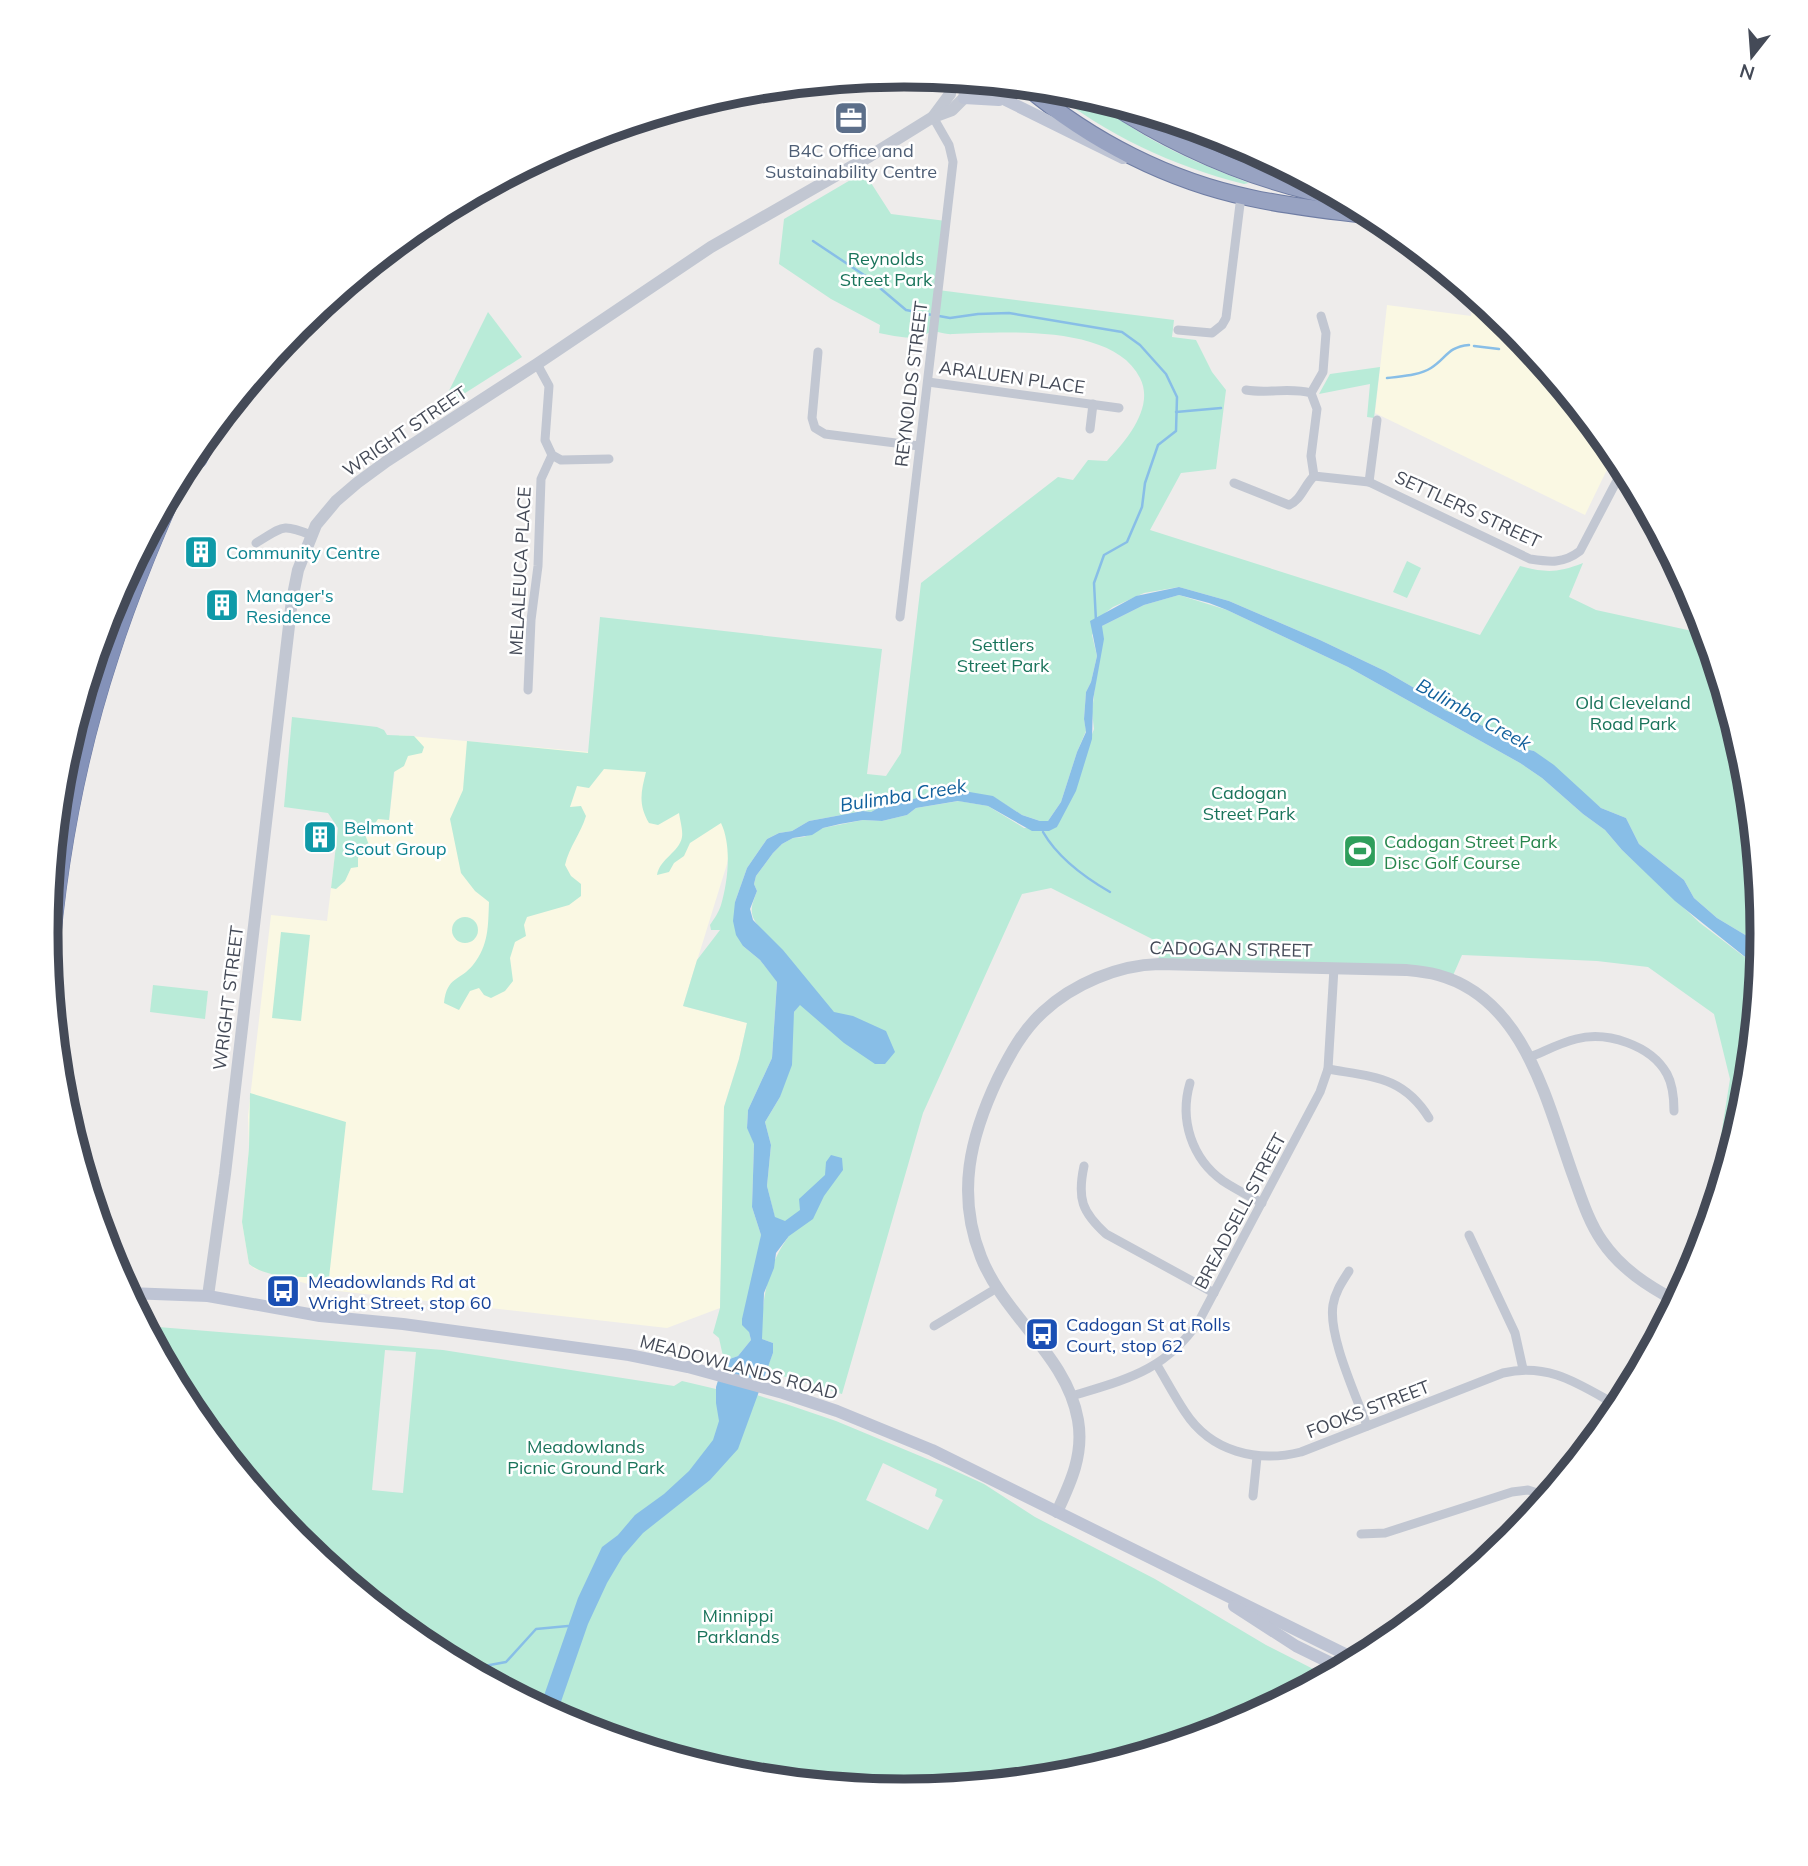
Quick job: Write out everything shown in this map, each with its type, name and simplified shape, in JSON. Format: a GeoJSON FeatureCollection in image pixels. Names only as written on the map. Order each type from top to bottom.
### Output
{"type":"FeatureCollection","features":[{"type":"Feature","properties":{"kind":"highway"},"geometry":{"type":"LineString","coordinates":[[1043,99],[1086,130],[1133,157],[1185,179],[1241,196],[1346,212]]}},
{"type":"Feature","properties":{"kind":"highway"},"geometry":{"type":"LineString","coordinates":[[1138,121],[1160,134],[1224,164],[1277,183],[1309,191]]}},
{"type":"Feature","properties":{"kind":"highway"},"geometry":{"type":"LineString","coordinates":[[61,865],[72,803],[94,709],[141,568]]}},
{"type":"Feature","properties":{"kind":"main road"},"geometry":{"type":"LineString","coordinates":[[988,92],[1117,157],[1133,157]]}},
{"type":"Feature","properties":{"kind":"main road"},"geometry":{"type":"LineString","coordinates":[[964,98],[993,101],[1003,99]]}},
{"type":"Feature","properties":{"kind":"main road","name":"MEADOWLANDS ROAD"},"geometry":{"type":"LineString","coordinates":[[139,1293],[208,1296],[320,1315],[629,1355],[688,1367],[783,1393],[837,1411],[932,1450],[1346,1654]]}},
{"type":"Feature","properties":{"kind":"main road","name":"MEADOWLANDS ROAD"},"geometry":{"type":"LineString","coordinates":[[1184,1573],[1296,1646],[1331,1663]]}},
{"type":"Feature","properties":{"kind":"street","name":"WRIGHT STREET"},"geometry":{"type":"LineString","coordinates":[[933,117],[950,94],[950,89]]}},
{"type":"Feature","properties":{"kind":"street"},"geometry":{"type":"LineString","coordinates":[[964,98],[965,90]]}},
{"type":"Feature","properties":{"kind":"street","name":"WRIGHT STREET"},"geometry":{"type":"LineString","coordinates":[[208,1296],[229,1148],[292,600],[298,570],[316,525],[335,501],[387,461],[711,247],[933,117],[952,110],[964,98]]}},
{"type":"Feature","properties":{"kind":"street","name":"REYNOLDS STREET"},"geometry":{"type":"LineString","coordinates":[[900,617],[953,162],[949,145],[933,117]]}},
{"type":"Feature","properties":{"kind":"street"},"geometry":{"type":"LineString","coordinates":[[1178,330],[1212,333],[1226,318],[1241,196]]}},
{"type":"Feature","properties":{"kind":"street"},"geometry":{"type":"LineString","coordinates":[[1314,477],[1311,456],[1317,410],[1311,393],[1323,372],[1326,333],[1321,316]]}},
{"type":"Feature","properties":{"kind":"street"},"geometry":{"type":"LineString","coordinates":[[818,352],[812,418],[816,428],[825,434],[919,446]]}},
{"type":"Feature","properties":{"kind":"street"},"geometry":{"type":"LineString","coordinates":[[537,364],[549,386],[545,440],[552,455],[561,460],[609,459]]}},
{"type":"Feature","properties":{"kind":"street","name":"ARALUEN PLACE"},"geometry":{"type":"LineString","coordinates":[[928,382],[1119,408]]}},
{"type":"Feature","properties":{"kind":"street"},"geometry":{"type":"LineString","coordinates":[[1246,390],[1263,393],[1299,390],[1311,393]]}},
{"type":"Feature","properties":{"kind":"street","name":"ARALUEN PLACE"},"geometry":{"type":"LineString","coordinates":[[1090,429],[1093,404]]}},
{"type":"Feature","properties":{"kind":"street"},"geometry":{"type":"LineString","coordinates":[[1314,477],[1369,482],[1377,420]]}},
{"type":"Feature","properties":{"kind":"street","name":"MELALEUCA PLACE"},"geometry":{"type":"LineString","coordinates":[[528,690],[531,620],[538,566],[541,479],[552,455]]}},
{"type":"Feature","properties":{"kind":"street"},"geometry":{"type":"LineString","coordinates":[[1234,483],[1289,505],[1298,501],[1306,485],[1314,477]]}},
{"type":"Feature","properties":{"kind":"street","name":"SETTLERS STREET"},"geometry":{"type":"LineString","coordinates":[[1369,482],[1530,559],[1554,563],[1569,559],[1580,551],[1618,479]]}},
{"type":"Feature","properties":{"kind":"street"},"geometry":{"type":"LineString","coordinates":[[256,543],[282,527],[289,526],[311,536]]}},
{"type":"Feature","properties":{"kind":"street","name":"CADOGAN STREET"},"geometry":{"type":"LineString","coordinates":[[1057,1512],[1075,1475],[1080,1448],[1079,1421],[1072,1396],[1061,1375],[988,1273],[974,1237],[969,1214],[969,1167],[973,1141],[994,1087],[1014,1047],[1041,1013],[1060,997],[1084,984],[1130,967],[1158,964],[1406,970],[1438,975],[1470,990],[1496,1010],[1515,1032],[1530,1057],[1587,1214],[1603,1242],[1626,1269],[1668,1296]]}},
{"type":"Feature","properties":{"kind":"street","name":"BREADSELL STREET"},"geometry":{"type":"LineString","coordinates":[[1072,1396],[1120,1381],[1157,1365],[1186,1339],[1214,1293],[1312,1109],[1328,1069],[1334,968]]}},
{"type":"Feature","properties":{"kind":"street"},"geometry":{"type":"LineString","coordinates":[[1530,1057],[1576,1039],[1610,1037],[1627,1042],[1656,1060],[1667,1074],[1673,1090],[1674,1111]]}},
{"type":"Feature","properties":{"kind":"street"},"geometry":{"type":"LineString","coordinates":[[1328,1069],[1392,1082],[1419,1103],[1429,1118]]}},
{"type":"Feature","properties":{"kind":"street"},"geometry":{"type":"LineString","coordinates":[[1190,1083],[1185,1100],[1186,1123],[1192,1143],[1212,1171],[1262,1203]]}},
{"type":"Feature","properties":{"kind":"street"},"geometry":{"type":"LineString","coordinates":[[1084,1166],[1080,1195],[1093,1222],[1106,1234],[1214,1293]]}},
{"type":"Feature","properties":{"kind":"street"},"geometry":{"type":"LineString","coordinates":[[1469,1235],[1515,1332],[1523,1368]]}},
{"type":"Feature","properties":{"kind":"street"},"geometry":{"type":"LineString","coordinates":[[1349,1271],[1339,1286],[1333,1304],[1332,1319],[1335,1336],[1367,1426]]}},
{"type":"Feature","properties":{"kind":"street"},"geometry":{"type":"LineString","coordinates":[[934,1326],[997,1288]]}},
{"type":"Feature","properties":{"kind":"street","name":"FOOKS STREET"},"geometry":{"type":"LineString","coordinates":[[1157,1365],[1185,1413],[1196,1426],[1223,1446],[1257,1457],[1270,1458],[1301,1452],[1503,1373],[1523,1368],[1566,1378],[1610,1401]]}},
{"type":"Feature","properties":{"kind":"street"},"geometry":{"type":"LineString","coordinates":[[1253,1496],[1257,1457]]}},
{"type":"Feature","properties":{"kind":"street"},"geometry":{"type":"LineString","coordinates":[[1361,1534],[1385,1533],[1512,1492],[1528,1490],[1538,1493]]}},
{"type":"Feature","properties":{"kind":"shaded area"},"geometry":{"type":"Polygon","coordinates":[[[1387,305],[1471,316],[1472,307],[1540,375],[1609,465],[1585,515],[1375,413],[1387,305]]]}},
{"type":"Feature","properties":{"kind":"shaded area"},"geometry":{"type":"Polygon","coordinates":[[[399,735],[745,766],[727,864],[683,1006],[747,1023],[724,1107],[720,1308],[667,1328],[329,1290],[255,1269],[249,1264],[242,1222],[249,1148],[248,1116],[271,915],[327,921],[340,814],[389,820],[399,735]]]}},
{"type":"Feature","properties":{"kind":"green space"},"geometry":{"type":"Polygon","coordinates":[[[1067,103],[1108,112],[1161,145],[1249,183],[1218,177],[1166,158],[1117,135],[1067,103]]]}},
{"type":"Feature","properties":{"kind":"green space"},"geometry":{"type":"Polygon","coordinates":[[[864,172],[891,214],[946,221],[938,290],[1174,320],[1172,337],[1196,340],[1212,372],[1226,390],[1216,469],[1181,473],[1150,530],[1480,635],[1520,566],[1552,571],[1583,563],[1569,597],[1596,610],[1694,631],[1721,714],[1734,768],[1743,823],[1750,940],[1717,918],[1694,898],[1684,880],[1639,844],[1626,818],[1601,808],[1534,751],[1520,748],[1483,726],[1445,710],[1435,700],[1385,671],[1229,601],[1179,587],[1144,593],[1105,613],[1092,635],[1097,656],[1086,692],[1086,731],[1061,802],[1048,821],[1022,815],[992,796],[882,806],[871,812],[863,811],[809,821],[792,831],[779,833],[767,839],[747,868],[735,902],[743,946],[760,960],[777,981],[772,1058],[748,1110],[747,1127],[754,1143],[752,1207],[761,1235],[749,1332],[751,1340],[738,1356],[724,1361],[719,1338],[713,1333],[720,1308],[724,1107],[747,1023],[683,1006],[697,960],[720,930],[711,930],[710,925],[720,908],[727,875],[727,842],[721,823],[690,843],[684,856],[674,863],[669,872],[657,875],[662,864],[680,843],[682,831],[679,813],[658,825],[649,823],[643,810],[642,798],[646,772],[604,769],[589,788],[577,786],[570,807],[581,806],[586,816],[565,865],[571,876],[581,884],[581,896],[569,905],[527,917],[524,925],[526,936],[515,942],[510,958],[513,981],[505,991],[491,998],[484,995],[479,988],[470,991],[459,1010],[444,1003],[446,994],[451,983],[473,965],[482,950],[487,935],[489,902],[475,891],[461,873],[450,819],[463,790],[467,741],[588,753],[600,617],[882,649],[867,774],[886,776],[901,753],[921,583],[1058,477],[1073,480],[1088,460],[1107,461],[1130,434],[1144,400],[1140,378],[1127,361],[1107,348],[1083,340],[1056,335],[1000,332],[934,332],[907,338],[879,333],[880,325],[831,299],[779,264],[784,219],[864,172]]]}},
{"type":"Feature","properties":{"kind":"green space"},"geometry":{"type":"Polygon","coordinates":[[[488,312],[522,357],[440,409],[488,312]]]}},
{"type":"Feature","properties":{"kind":"green space"},"geometry":{"type":"Polygon","coordinates":[[[1380,367],[1374,418],[1367,417],[1370,384],[1319,394],[1330,374],[1380,367]]]}},
{"type":"Feature","properties":{"kind":"green space"},"geometry":{"type":"Polygon","coordinates":[[[1407,561],[1421,568],[1407,598],[1393,592],[1407,561]]]}},
{"type":"Feature","properties":{"kind":"green space","name":"Cadogan Street Park"},"geometry":{"type":"Polygon","coordinates":[[[1179,595],[1227,610],[1348,667],[1520,763],[1605,830],[1622,850],[1700,923],[1749,960],[1743,1043],[1734,1098],[1715,1170],[1730,1079],[1714,1014],[1648,967],[1597,961],[1462,955],[1451,980],[1438,975],[1159,964],[1158,942],[1051,888],[1022,894],[923,1113],[842,1394],[766,1371],[773,1353],[773,1343],[762,1339],[764,1298],[775,1259],[789,1236],[775,1218],[767,1186],[771,1145],[765,1122],[780,1097],[794,1012],[799,1005],[752,914],[757,891],[754,884],[756,876],[773,853],[793,838],[804,837],[823,828],[863,820],[882,821],[907,815],[916,808],[959,801],[988,806],[1024,828],[1057,827],[1094,729],[1092,712],[1102,626],[1144,605],[1179,595]]]}},
{"type":"Feature","properties":{"kind":"green space"},"geometry":{"type":"Polygon","coordinates":[[[292,717],[377,727],[387,735],[414,736],[424,747],[422,753],[408,756],[404,766],[394,772],[389,820],[378,819],[374,825],[365,827],[369,845],[358,858],[358,867],[351,868],[345,881],[336,889],[331,888],[338,828],[328,813],[284,807],[292,717]]]}},
{"type":"Feature","properties":{"kind":"green space"},"geometry":{"type":"Polygon","coordinates":[[[465,917],[474,921],[478,930],[474,939],[465,943],[456,939],[452,930],[456,921],[465,917]]]}},
{"type":"Feature","properties":{"kind":"green space"},"geometry":{"type":"Polygon","coordinates":[[[281,932],[310,935],[301,1021],[272,1018],[281,932]]]}},
{"type":"Feature","properties":{"kind":"green space"},"geometry":{"type":"Polygon","coordinates":[[[153,985],[208,991],[205,1019],[150,1012],[153,985]]]}},
{"type":"Feature","properties":{"kind":"green space"},"geometry":{"type":"Polygon","coordinates":[[[250,1093],[346,1122],[329,1278],[277,1275],[266,1273],[249,1264],[242,1222],[249,1148],[250,1093]]]}},
{"type":"Feature","properties":{"kind":"green space"},"geometry":{"type":"Polygon","coordinates":[[[155,1327],[443,1350],[674,1386],[682,1381],[716,1389],[737,1389],[836,1421],[984,1484],[1035,1517],[1155,1579],[1266,1645],[1317,1671],[1228,1715],[1123,1750],[1069,1763],[1014,1772],[904,1779],[794,1772],[685,1750],[580,1715],[530,1692],[434,1637],[389,1604],[346,1569],[268,1491],[200,1403],[155,1327]],[[385,1350],[372,1490],[403,1493],[416,1352],[385,1350]],[[883,1463],[866,1500],[928,1530],[943,1500],[935,1496],[937,1489],[883,1463]]]}},
{"type":"Feature","properties":{"kind":"water"},"geometry":{"type":"Polygon","coordinates":[[[1179,587],[1229,601],[1385,671],[1435,700],[1445,710],[1483,726],[1520,748],[1534,751],[1554,765],[1601,808],[1626,818],[1639,844],[1684,880],[1694,898],[1717,918],[1747,936],[1750,940],[1749,960],[1675,901],[1605,830],[1542,778],[1348,667],[1227,610],[1179,595],[1144,605],[1102,626],[1104,639],[1093,700],[1092,739],[1076,791],[1057,827],[1049,831],[1032,831],[988,806],[958,801],[916,808],[907,815],[882,821],[863,820],[840,824],[823,828],[812,835],[793,838],[773,853],[756,876],[754,884],[757,891],[750,909],[753,920],[783,950],[834,1012],[853,1016],[886,1031],[895,1052],[885,1064],[875,1064],[844,1043],[800,1005],[794,1012],[792,1065],[780,1097],[765,1122],[771,1145],[767,1186],[775,1217],[785,1221],[800,1210],[799,1199],[825,1175],[826,1162],[831,1155],[842,1158],[843,1170],[824,1196],[813,1219],[789,1236],[776,1253],[774,1268],[764,1293],[762,1339],[773,1343],[773,1353],[738,1449],[710,1480],[643,1533],[623,1556],[588,1624],[560,1706],[543,1698],[578,1598],[602,1547],[618,1535],[635,1515],[689,1471],[713,1440],[719,1421],[716,1387],[724,1361],[738,1356],[751,1340],[749,1332],[742,1325],[742,1319],[761,1235],[752,1207],[754,1144],[747,1128],[748,1110],[772,1058],[777,982],[736,935],[733,921],[735,902],[747,868],[767,839],[792,831],[809,821],[863,811],[871,812],[882,806],[898,804],[942,790],[993,796],[1022,815],[1048,821],[1061,802],[1086,732],[1086,692],[1097,656],[1090,621],[1136,596],[1179,587]]]}},
{"type":"Feature","properties":{"kind":"waterway"},"geometry":{"type":"LineString","coordinates":[[813,241],[867,277],[906,310],[932,315]]}},
{"type":"Feature","properties":{"kind":"waterway"},"geometry":{"type":"LineString","coordinates":[[939,316],[950,318],[1009,313],[1122,332],[1140,345],[1166,374],[1177,397],[1176,431],[1158,445],[1145,483],[1142,507],[1127,542],[1104,555],[1094,583],[1096,621]]}},
{"type":"Feature","properties":{"kind":"waterway"},"geometry":{"type":"LineString","coordinates":[[1387,378],[1426,371],[1452,351],[1469,345]]}},
{"type":"Feature","properties":{"kind":"waterway"},"geometry":{"type":"LineString","coordinates":[[1474,346],[1499,349]]}},
{"type":"Feature","properties":{"kind":"waterway"},"geometry":{"type":"LineString","coordinates":[[1176,412],[1221,408]]}},
{"type":"Feature","properties":{"kind":"waterway"},"geometry":{"type":"LineString","coordinates":[[1043,832],[1072,866],[1110,892]]}},
{"type":"Feature","properties":{"kind":"waterway"},"geometry":{"type":"LineString","coordinates":[[482,1666],[506,1662],[536,1629],[568,1626]]}},
{"type":"Feature","properties":{"kind":"place","name":"B4C Office and Sustainability Centre"},"geometry":{"type":"Point","coordinates":[851,118]}},
{"type":"Feature","properties":{"kind":"place","name":"Community Centre"},"geometry":{"type":"Point","coordinates":[201,552]}},
{"type":"Feature","properties":{"kind":"place","name":"Manager's Residence"},"geometry":{"type":"Point","coordinates":[222,605]}},
{"type":"Feature","properties":{"kind":"place","name":"Belmont Scout Group"},"geometry":{"type":"Point","coordinates":[320,837]}},
{"type":"Feature","properties":{"kind":"place","name":"Cadogan Street Park Disc Golf Course"},"geometry":{"type":"Point","coordinates":[1360,851]}},
{"type":"Feature","properties":{"kind":"place","name":"Meadowlands Rd at Wright Street, stop 60"},"geometry":{"type":"Point","coordinates":[283,1291]}},
{"type":"Feature","properties":{"kind":"place","name":"Cadogan St at Rolls Court, stop 62"},"geometry":{"type":"Point","coordinates":[1042,1334]}},
{"type":"Feature","properties":{"kind":"park label","name":"Reynolds Street Park"},"geometry":{"type":"Point","coordinates":[886,268]}},
{"type":"Feature","properties":{"kind":"park label","name":"Settlers Street Park"},"geometry":{"type":"Point","coordinates":[1003,654]}},
{"type":"Feature","properties":{"kind":"park label","name":"Old Cleveland Road Park"},"geometry":{"type":"Point","coordinates":[1633,712]}},
{"type":"Feature","properties":{"kind":"park label","name":"Meadowlands Picnic Ground Park"},"geometry":{"type":"Point","coordinates":[586,1456]}},
{"type":"Feature","properties":{"kind":"park label","name":"Minnippi Parklands"},"geometry":{"type":"Point","coordinates":[738,1625]}},
{"type":"Feature","properties":{"kind":"water label","name":"Bulimba Creek"},"geometry":{"type":"Point","coordinates":[1474,714]}},
{"type":"Feature","properties":{"kind":"water label","name":"Bulimba Creek"},"geometry":{"type":"Point","coordinates":[903,795]}}]}
